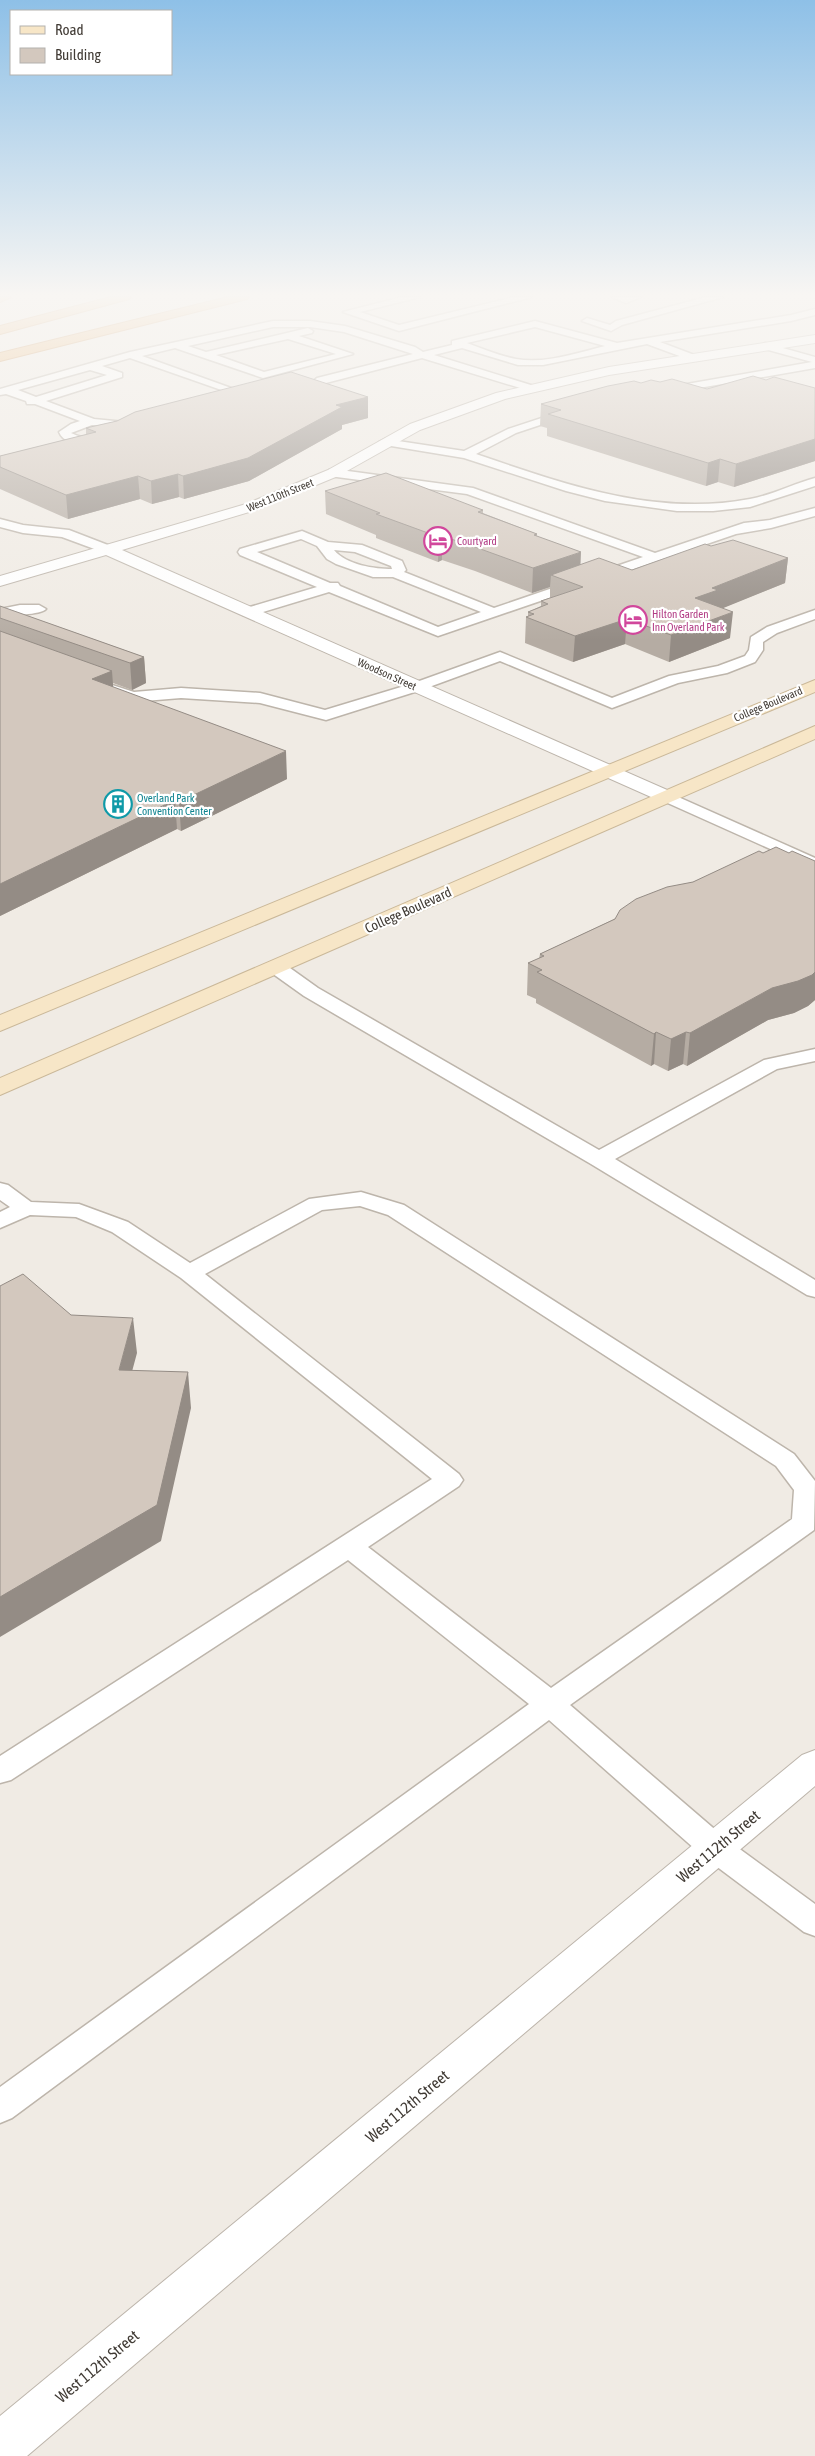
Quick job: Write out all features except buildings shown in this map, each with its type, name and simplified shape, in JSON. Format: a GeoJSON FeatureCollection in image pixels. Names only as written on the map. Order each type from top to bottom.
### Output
{"type":"FeatureCollection","features":[{"type":"Feature","properties":{"kind":"main road","name":"College Boulevard"},"geometry":{"type":"LineString","coordinates":[[0,1024],[815,685]]}},
{"type":"Feature","properties":{"kind":"main road","name":"College Boulevard"},"geometry":{"type":"LineString","coordinates":[[0,1087],[815,732]]}},
{"type":"Feature","properties":{"kind":"street","name":"West 110th Street"},"geometry":{"type":"LineString","coordinates":[[0,581],[251,507],[333,473],[385,442],[454,412]]}},
{"type":"Feature","properties":{"kind":"street","name":"Woodson Street"},"geometry":{"type":"LineString","coordinates":[[108,550],[416,687],[610,770],[667,797]]}},
{"type":"Feature","properties":{"kind":"street","name":"West 112th Street"},"geometry":{"type":"LineString","coordinates":[[0,2448],[815,1765]]}},
{"type":"Feature","properties":{"kind":"lane"},"geometry":{"type":"LineString","coordinates":[[65,412],[92,422],[121,424],[127,426],[131,432],[110,440],[88,442],[66,435],[66,426],[92,422]]}},
{"type":"Feature","properties":{"kind":"lane"},"geometry":{"type":"LineString","coordinates":[[466,455],[512,431],[541,419],[571,412]]}},
{"type":"Feature","properties":{"kind":"lane"},"geometry":{"type":"LineString","coordinates":[[385,442],[466,455],[588,495],[644,505],[732,506],[764,499],[815,482]]}},
{"type":"Feature","properties":{"kind":"lane"},"geometry":{"type":"LineString","coordinates":[[333,473],[469,491],[655,557]]}},
{"type":"Feature","properties":{"kind":"lane"},"geometry":{"type":"LineString","coordinates":[[395,573],[399,570],[396,564],[356,548],[323,545],[302,535],[245,552],[438,632],[748,526],[772,524],[814,513]]}},
{"type":"Feature","properties":{"kind":"lane"},"geometry":{"type":"LineString","coordinates":[[0,523],[23,529],[64,532],[108,550]]}},
{"type":"Feature","properties":{"kind":"lane"},"geometry":{"type":"LineString","coordinates":[[323,545],[332,556],[372,573]]}},
{"type":"Feature","properties":{"kind":"lane"},"geometry":{"type":"LineString","coordinates":[[248,612],[372,573],[395,573],[495,613]]}},
{"type":"Feature","properties":{"kind":"lane"},"geometry":{"type":"LineString","coordinates":[[0,613],[39,609]]}},
{"type":"Feature","properties":{"kind":"lane"},"geometry":{"type":"LineString","coordinates":[[97,684],[132,697],[181,693],[260,698],[326,715],[416,687],[500,656],[612,703],[674,679],[722,670],[750,659],[756,650],[756,640],[772,630],[815,614]]}},
{"type":"Feature","properties":{"kind":"lane"},"geometry":{"type":"LineString","coordinates":[[667,797],[815,864]]}},
{"type":"Feature","properties":{"kind":"lane"},"geometry":{"type":"LineString","coordinates":[[276,967],[319,996],[599,1159],[815,1290]]}},
{"type":"Feature","properties":{"kind":"lane"},"geometry":{"type":"LineString","coordinates":[[599,1159],[771,1064],[815,1055]]}},
{"type":"Feature","properties":{"kind":"lane"},"geometry":{"type":"LineString","coordinates":[[0,1190],[26,1208]]}},
{"type":"Feature","properties":{"kind":"lane"},"geometry":{"type":"LineString","coordinates":[[0,2107],[550,1704],[805,1523],[806,1489],[785,1460],[396,1210],[361,1199],[317,1204],[189,1273]]}},
{"type":"Feature","properties":{"kind":"lane"},"geometry":{"type":"LineString","coordinates":[[0,1221],[26,1208],[80,1211],[120,1227],[189,1273],[450,1480],[0,1771]]}},
{"type":"Feature","properties":{"kind":"lane"},"geometry":{"type":"LineString","coordinates":[[349,1546],[550,1704],[715,1848],[815,1922]]}},
{"type":"Feature","properties":{"kind":"place","name":"Courtyard"},"geometry":{"type":"Point","coordinates":[438,541]}},
{"type":"Feature","properties":{"kind":"place","name":"Hilton Garden Inn Overland Park"},"geometry":{"type":"Point","coordinates":[633,620]}},
{"type":"Feature","properties":{"kind":"place","name":"Overland Park Convention Center"},"geometry":{"type":"Point","coordinates":[118,804]}}]}
